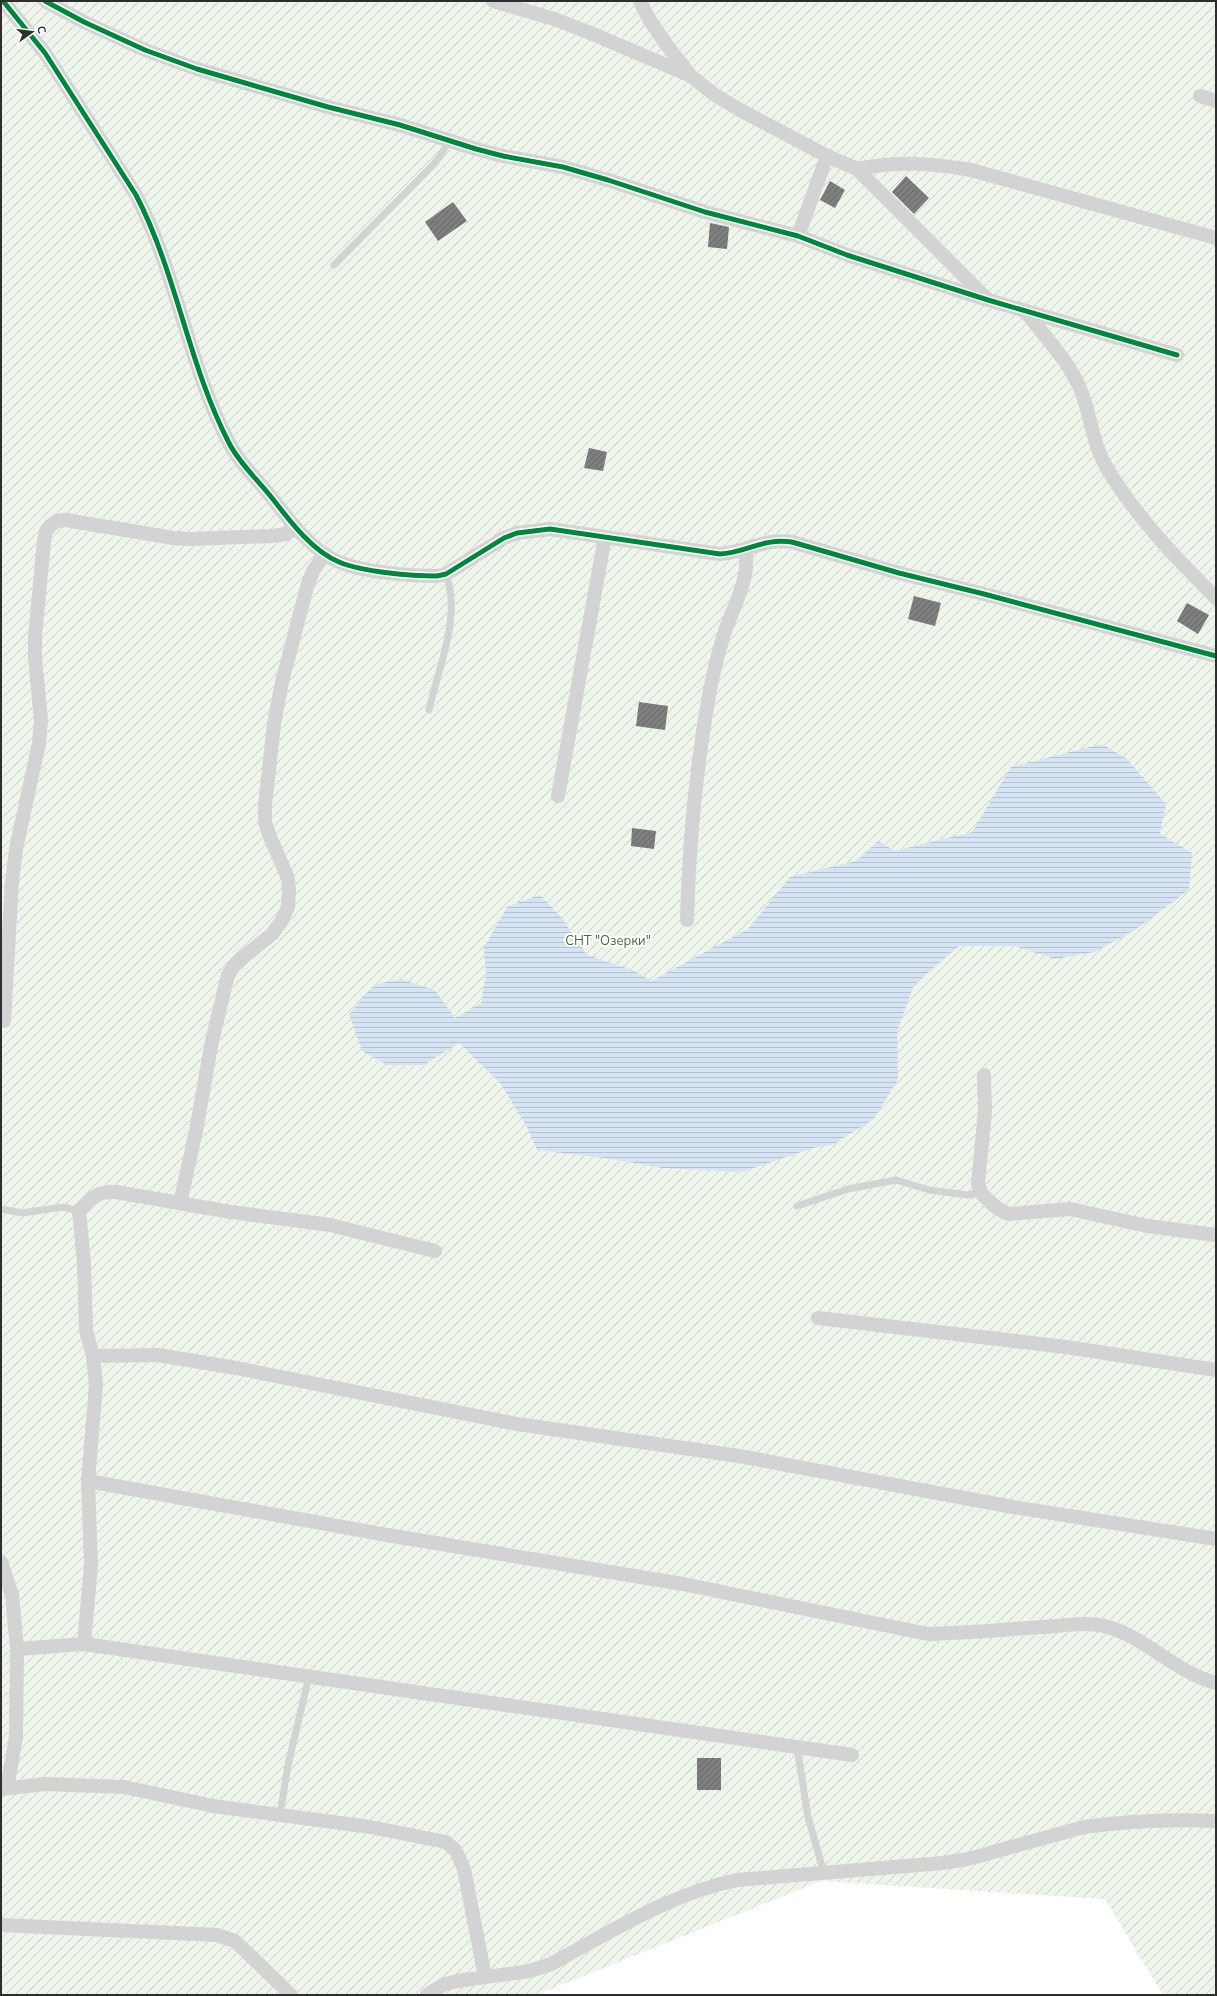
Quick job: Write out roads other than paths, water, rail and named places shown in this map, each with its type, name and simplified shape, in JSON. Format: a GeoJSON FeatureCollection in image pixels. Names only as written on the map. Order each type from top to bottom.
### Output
{"type":"FeatureCollection","features":[{"type":"Feature","properties":{"kind":"street"},"geometry":{"type":"LineString","coordinates":[[3,1],[45,53],[136,194],[158,243],[197,366],[230,444],[296,528],[325,554],[338,562],[359,568],[426,576],[446,574],[484,549],[504,538],[517,533],[550,530],[720,554],[745,550],[777,540],[792,542],[892,571],[1216,656]]}},
{"type":"Feature","properties":{"kind":"street"},"geometry":{"type":"LineString","coordinates":[[45,1],[84,22],[145,50],[197,69],[328,107],[400,125],[448,141],[503,156],[571,169],[705,212],[798,236],[847,254],[988,300],[1177,355]]}},
{"type":"Feature","properties":{"kind":"street"},"geometry":{"type":"LineString","coordinates":[[493,1],[554,19],[692,76]]}},
{"type":"Feature","properties":{"kind":"street"},"geometry":{"type":"LineString","coordinates":[[640,1],[649,19],[666,44],[692,76],[715,95],[740,110],[828,156],[857,169],[988,300]]}},
{"type":"Feature","properties":{"kind":"street"},"geometry":{"type":"LineString","coordinates":[[1200,96],[1216,101]]}},
{"type":"Feature","properties":{"kind":"street"},"geometry":{"type":"LineString","coordinates":[[798,236],[828,156]]}},
{"type":"Feature","properties":{"kind":"street"},"geometry":{"type":"LineString","coordinates":[[857,169],[884,164],[906,163],[939,165],[971,170],[1216,238]]}},
{"type":"Feature","properties":{"kind":"street"},"geometry":{"type":"LineString","coordinates":[[1025,311],[1074,376],[1082,394],[1100,455],[1107,469],[1133,506],[1167,548],[1216,598]]}},
{"type":"Feature","properties":{"kind":"street"},"geometry":{"type":"LineString","coordinates":[[4,1021],[12,880],[16,849],[39,743],[41,721],[35,658],[35,637],[43,546],[46,531],[57,521],[66,520],[173,538],[191,539],[272,536],[286,534],[296,528]]}},
{"type":"Feature","properties":{"kind":"street"},"geometry":{"type":"LineString","coordinates":[[558,796],[605,537]]}},
{"type":"Feature","properties":{"kind":"street"},"geometry":{"type":"LineString","coordinates":[[687,920],[688,872],[694,798],[710,691],[724,632],[746,572],[745,550]]}},
{"type":"Feature","properties":{"kind":"street"},"geometry":{"type":"LineString","coordinates":[[180,1203],[196,1131],[212,1041],[228,975],[235,964],[272,934],[281,922],[288,907],[290,890],[288,878],[265,822],[265,805],[274,724],[282,682],[307,587],[313,572],[325,554]]}},
{"type":"Feature","properties":{"kind":"street"},"geometry":{"type":"LineString","coordinates":[[984,1075],[985,1112],[978,1184],[981,1193],[998,1209],[1009,1214],[1070,1209],[1147,1226],[1216,1235]]}},
{"type":"Feature","properties":{"kind":"street"},"geometry":{"type":"LineString","coordinates":[[84,1644],[91,1565],[88,1482],[96,1386],[93,1356],[86,1324],[84,1262],[79,1211],[97,1194],[103,1192],[231,1212],[330,1225],[435,1251]]}},
{"type":"Feature","properties":{"kind":"street"},"geometry":{"type":"LineString","coordinates":[[818,1318],[1066,1346],[1216,1370]]}},
{"type":"Feature","properties":{"kind":"street"},"geometry":{"type":"LineString","coordinates":[[93,1356],[158,1355],[243,1370],[496,1420],[739,1456],[1013,1507],[1216,1539]]}},
{"type":"Feature","properties":{"kind":"street"},"geometry":{"type":"LineString","coordinates":[[88,1482],[380,1534],[684,1584],[928,1634],[955,1634],[1090,1624],[1107,1627],[1127,1634],[1176,1665],[1216,1683]]}},
{"type":"Feature","properties":{"kind":"street"},"geometry":{"type":"LineString","coordinates":[[1,1562],[12,1596],[15,1612],[17,1649],[16,1737],[4,1788],[45,1784],[124,1787],[213,1806],[370,1827],[446,1842],[456,1851],[464,1869],[484,1977]]}},
{"type":"Feature","properties":{"kind":"street"},"geometry":{"type":"LineString","coordinates":[[17,1649],[84,1644],[852,1754]]}},
{"type":"Feature","properties":{"kind":"street"},"geometry":{"type":"LineString","coordinates":[[428,1995],[443,1985],[457,1980],[530,1971],[551,1964],[672,1899],[709,1886],[737,1880],[943,1863],[968,1859],[1104,1824],[1196,1820],[1216,1821]]}},
{"type":"Feature","properties":{"kind":"street"},"geometry":{"type":"LineString","coordinates":[[1,1925],[217,1935],[235,1941],[291,1995]]}},
{"type":"Feature","properties":{"kind":"lane"},"geometry":{"type":"LineString","coordinates":[[334,264],[433,164],[441,155],[448,141]]}},
{"type":"Feature","properties":{"kind":"lane"},"geometry":{"type":"LineString","coordinates":[[429,710],[447,640],[452,596],[446,574]]}},
{"type":"Feature","properties":{"kind":"lane"},"geometry":{"type":"LineString","coordinates":[[797,1206],[848,1188],[896,1180],[929,1190],[967,1195],[981,1193]]}},
{"type":"Feature","properties":{"kind":"lane"},"geometry":{"type":"LineString","coordinates":[[1,1210],[22,1213],[63,1207],[79,1211]]}},
{"type":"Feature","properties":{"kind":"lane"},"geometry":{"type":"LineString","coordinates":[[280,1815],[288,1765],[309,1676]]}},
{"type":"Feature","properties":{"kind":"lane"},"geometry":{"type":"LineString","coordinates":[[797,1747],[808,1817],[824,1873]]}},
{"type":"Feature","properties":{"kind":"water"},"geometry":{"type":"Polygon","coordinates":[[[1102,744],[1127,759],[1166,804],[1160,834],[1192,853],[1189,890],[1135,930],[1094,952],[1055,959],[1015,946],[959,946],[914,985],[897,1032],[898,1079],[874,1119],[832,1145],[813,1148],[742,1172],[663,1168],[605,1158],[537,1150],[527,1127],[501,1084],[459,1043],[423,1065],[387,1065],[362,1051],[349,1014],[374,985],[400,979],[435,990],[455,1018],[481,1003],[486,974],[484,947],[508,906],[540,895],[561,917],[587,955],[635,971],[651,981],[748,929],[790,877],[856,861],[878,841],[895,851],[972,832],[1011,767],[1102,744]]]}},
{"type":"Feature","properties":{"kind":"park label","name":"СНТ \"Озерки\""},"geometry":{"type":"Point","coordinates":[608,941]}}]}
